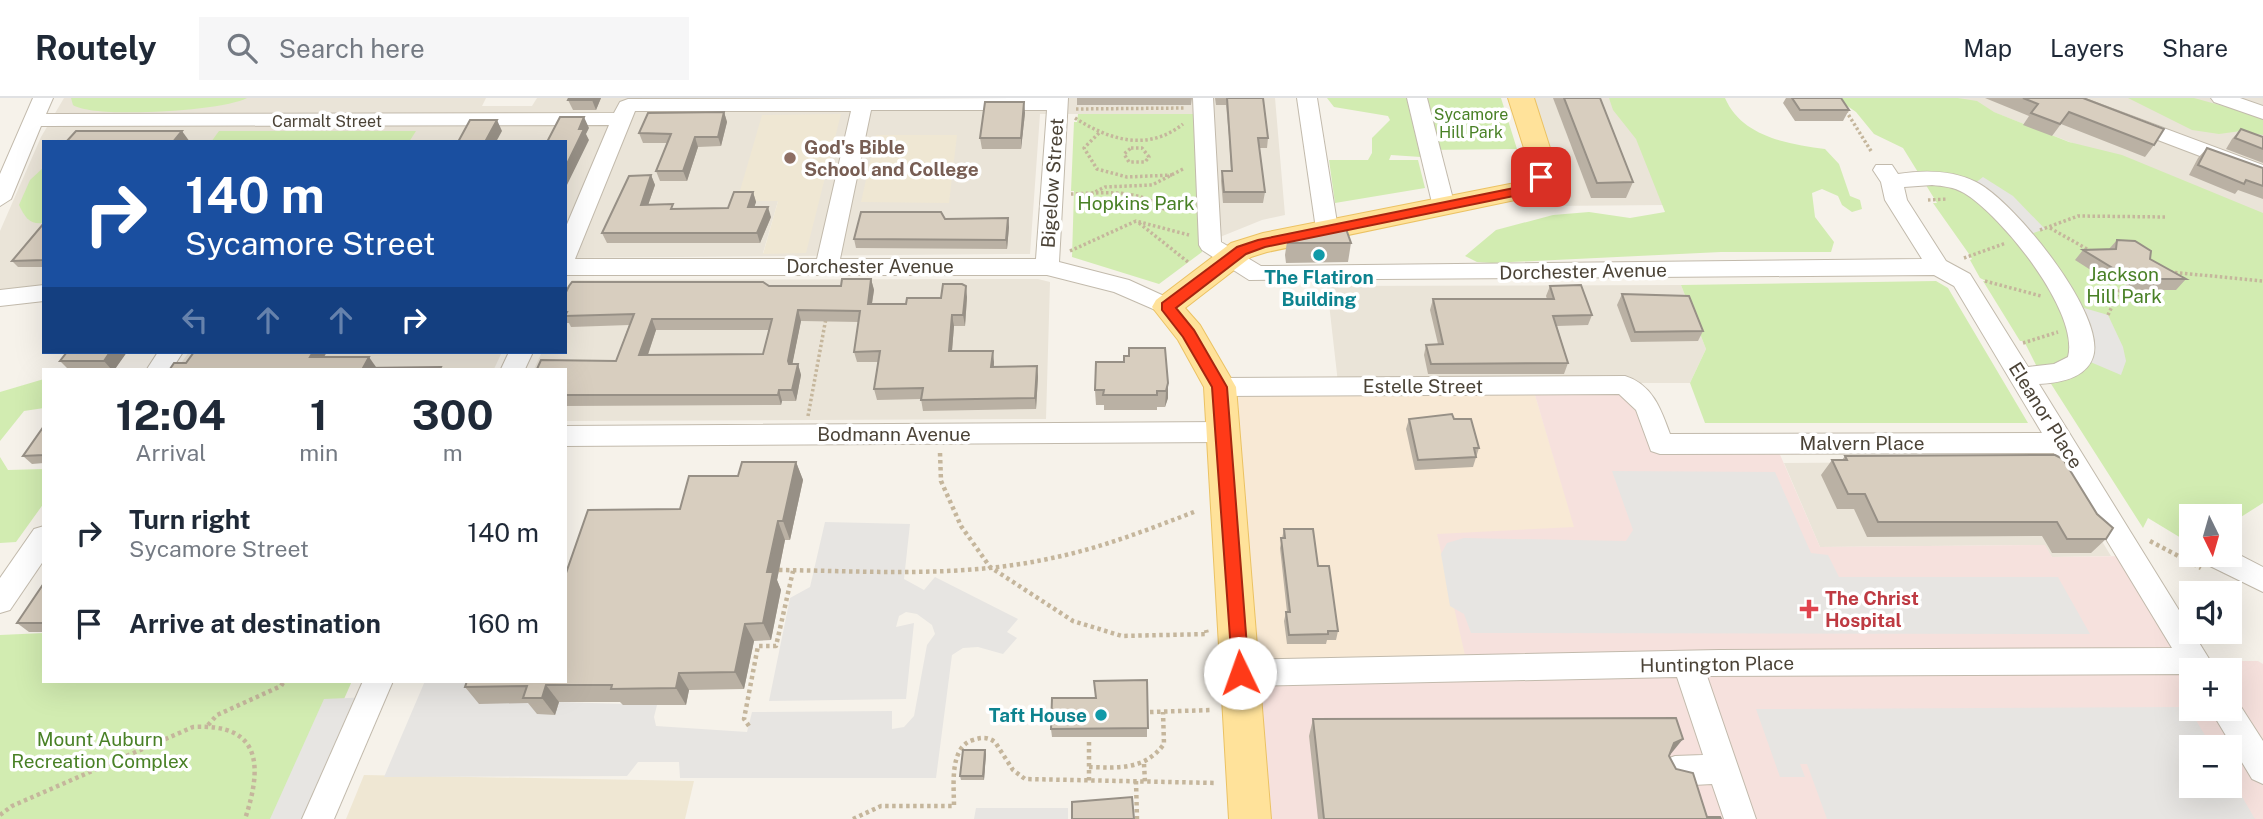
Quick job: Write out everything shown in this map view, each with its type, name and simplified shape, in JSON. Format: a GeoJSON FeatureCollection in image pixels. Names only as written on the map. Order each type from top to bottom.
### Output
{"type":"FeatureCollection","features":[{"type":"Feature","properties":{"kind":"main road"},"geometry":{"type":"LineString","coordinates":[[1250,819],[1220,387],[1189,333],[1167,307],[1232,257],[1263,243],[1528,189],[1538,183],[1543,167],[1521,98]]}},
{"type":"Feature","properties":{"kind":"street"},"geometry":{"type":"LineString","coordinates":[[0,199],[31,120],[43,98]]}},
{"type":"Feature","properties":{"kind":"street"},"geometry":{"type":"LineString","coordinates":[[1307,98],[1326,229]]}},
{"type":"Feature","properties":{"kind":"street"},"geometry":{"type":"LineString","coordinates":[[1417,98],[1444,207]]}},
{"type":"Feature","properties":{"kind":"street"},"geometry":{"type":"LineString","coordinates":[[2066,98],[2263,173]]}},
{"type":"Feature","properties":{"kind":"street"},"geometry":{"type":"LineString","coordinates":[[2221,98],[2263,113]]}},
{"type":"Feature","properties":{"kind":"street"},"geometry":{"type":"LineString","coordinates":[[827,266],[863,101]]}},
{"type":"Feature","properties":{"kind":"street","name":"Carmalt Street"},"geometry":{"type":"LineString","coordinates":[[31,120],[863,101],[1065,107]]}},
{"type":"Feature","properties":{"kind":"street","name":"Dorchester Avenue"},"geometry":{"type":"LineString","coordinates":[[1200,103],[1210,245],[1250,271],[1262,274],[1802,263],[1938,267]]}},
{"type":"Feature","properties":{"kind":"street"},"geometry":{"type":"LineString","coordinates":[[567,252],[627,107]]}},
{"type":"Feature","properties":{"kind":"street","name":"Bigelow Street"},"geometry":{"type":"LineString","coordinates":[[1046,267],[1065,107]]}},
{"type":"Feature","properties":{"kind":"street"},"geometry":{"type":"LineString","coordinates":[[1882,168],[1970,187],[1995,206],[2023,237],[2060,312],[2080,329],[2083,346],[2081,358],[2071,368],[2022,376]]}},
{"type":"Feature","properties":{"kind":"street","name":"Eleanor Place"},"geometry":{"type":"LineString","coordinates":[[1882,168],[1896,200],[1938,267],[1962,280],[2193,658]]}},
{"type":"Feature","properties":{"kind":"street","name":"Dorchester Avenue"},"geometry":{"type":"LineString","coordinates":[[567,267],[1046,267],[1121,286],[1167,307]]}},
{"type":"Feature","properties":{"kind":"street"},"geometry":{"type":"LineString","coordinates":[[0,298],[42,293]]}},
{"type":"Feature","properties":{"kind":"street","name":"Estelle Street"},"geometry":{"type":"LineString","coordinates":[[1220,387],[1625,385],[1647,405],[1660,444]]}},
{"type":"Feature","properties":{"kind":"street","name":"Bodmann Avenue"},"geometry":{"type":"LineString","coordinates":[[567,436],[1223,432]]}},
{"type":"Feature","properties":{"kind":"street","name":"Malvern Place"},"geometry":{"type":"LineString","coordinates":[[1660,444],[2063,443]]}},
{"type":"Feature","properties":{"kind":"street"},"geometry":{"type":"LineString","coordinates":[[0,601],[42,540]]}},
{"type":"Feature","properties":{"kind":"street"},"geometry":{"type":"LineString","coordinates":[[2219,567],[2263,580]]}},
{"type":"Feature","properties":{"kind":"street"},"geometry":{"type":"LineString","coordinates":[[1688,664],[1740,819]]}},
{"type":"Feature","properties":{"kind":"street","name":"Huntington Place"},"geometry":{"type":"LineString","coordinates":[[1240,673],[1688,664],[2179,666]]}},
{"type":"Feature","properties":{"kind":"street"},"geometry":{"type":"LineString","coordinates":[[318,819],[377,683]]}},
{"type":"Feature","properties":{"kind":"street"},"geometry":{"type":"LineString","coordinates":[[2233,721],[2263,769]]}},
{"type":"Feature","properties":{"kind":"street"},"geometry":{"type":"LineString","coordinates":[[1675,771],[1723,769]]}},
{"type":"Feature","properties":{"kind":"path"},"geometry":{"type":"LineString","coordinates":[[1838,98],[1882,168]]}},
{"type":"Feature","properties":{"kind":"path"},"geometry":{"type":"LineString","coordinates":[[1065,107],[1200,103]]}},
{"type":"Feature","properties":{"kind":"path"},"geometry":{"type":"LineString","coordinates":[[1065,107],[1099,133],[1124,139],[1149,139],[1171,135],[1188,118]]}},
{"type":"Feature","properties":{"kind":"path"},"geometry":{"type":"LineString","coordinates":[[1136,132],[1137,139]]}},
{"type":"Feature","properties":{"kind":"path"},"geometry":{"type":"LineString","coordinates":[[1091,194],[1105,187],[1152,185],[1172,175],[1127,177],[1097,169],[1084,149],[1099,133]]}},
{"type":"Feature","properties":{"kind":"path"},"geometry":{"type":"LineString","coordinates":[[1124,139],[1131,148]]}},
{"type":"Feature","properties":{"kind":"path"},"geometry":{"type":"LineString","coordinates":[[1142,148],[1149,139]]}},
{"type":"Feature","properties":{"kind":"path"},"geometry":{"type":"LineString","coordinates":[[1131,148],[1142,148],[1149,157],[1138,163],[1124,158],[1124,154],[1131,148]]}},
{"type":"Feature","properties":{"kind":"path"},"geometry":{"type":"LineString","coordinates":[[1067,194],[1142,196],[1160,204],[1164,209],[1159,211]]}},
{"type":"Feature","properties":{"kind":"path"},"geometry":{"type":"LineString","coordinates":[[1964,258],[2078,216],[2166,217]]}},
{"type":"Feature","properties":{"kind":"path"},"geometry":{"type":"LineString","coordinates":[[1066,253],[1136,221],[1199,237]]}},
{"type":"Feature","properties":{"kind":"path"},"geometry":{"type":"LineString","coordinates":[[1136,221],[1188,262]]}},
{"type":"Feature","properties":{"kind":"path"},"geometry":{"type":"LineString","coordinates":[[2049,227],[2095,253]]}},
{"type":"Feature","properties":{"kind":"path"},"geometry":{"type":"LineString","coordinates":[[2168,272],[2263,281]]}},
{"type":"Feature","properties":{"kind":"path"},"geometry":{"type":"LineString","coordinates":[[1978,280],[2060,312],[2059,331],[2055,334],[2018,343]]}},
{"type":"Feature","properties":{"kind":"path"},"geometry":{"type":"LineString","coordinates":[[2108,315],[2119,291],[2129,285]]}},
{"type":"Feature","properties":{"kind":"path"},"geometry":{"type":"LineString","coordinates":[[804,435],[828,305]]}},
{"type":"Feature","properties":{"kind":"path"},"geometry":{"type":"LineString","coordinates":[[940,452],[941,481],[961,526],[990,567],[1073,621],[1085,625],[1122,636],[1207,634]]}},
{"type":"Feature","properties":{"kind":"path"},"geometry":{"type":"LineString","coordinates":[[779,570],[938,571],[1049,559],[1114,542],[1194,512]]}},
{"type":"Feature","properties":{"kind":"path"},"geometry":{"type":"LineString","coordinates":[[2140,536],[2179,551]]}},
{"type":"Feature","properties":{"kind":"path"},"geometry":{"type":"LineString","coordinates":[[749,726],[744,719],[758,646],[776,646],[793,571]]}},
{"type":"Feature","properties":{"kind":"path"},"geometry":{"type":"LineString","coordinates":[[208,725],[217,715],[282,683]]}},
{"type":"Feature","properties":{"kind":"path"},"geometry":{"type":"LineString","coordinates":[[1150,712],[1213,710]]}},
{"type":"Feature","properties":{"kind":"path"},"geometry":{"type":"LineString","coordinates":[[1089,767],[1144,764],[1158,754],[1164,744],[1163,712]]}},
{"type":"Feature","properties":{"kind":"path"},"geometry":{"type":"LineString","coordinates":[[0,815],[12,806],[193,727],[208,725],[234,735],[249,748],[257,768],[245,819]]}},
{"type":"Feature","properties":{"kind":"path"},"geometry":{"type":"LineString","coordinates":[[853,819],[881,806],[954,806],[958,751],[963,743],[972,738],[990,738],[998,745],[1012,772],[1025,779],[1218,783]]}},
{"type":"Feature","properties":{"kind":"path"},"geometry":{"type":"LineString","coordinates":[[1088,742],[1088,781]]}},
{"type":"Feature","properties":{"kind":"path"},"geometry":{"type":"LineString","coordinates":[[1144,764],[1145,782]]}},
{"type":"Feature","properties":{"kind":"path"},"geometry":{"type":"LineString","coordinates":[[1136,782],[1136,819]]}},
{"type":"Feature","properties":{"kind":"path"},"geometry":{"type":"LineString","coordinates":[[1128,805],[1136,804]]}},
{"type":"Feature","properties":{"kind":"shaded area"},"geometry":{"type":"Polygon","coordinates":[[[64,98],[486,98],[482,106],[532,106],[537,98],[1275,98],[1285,215],[1262,220],[1220,237],[1211,114],[1040,114],[1030,254],[567,258],[567,140],[42,140],[42,286],[0,290],[0,231],[41,137],[64,98]],[[778,201],[763,253],[806,253],[778,201]]]}},
{"type":"Feature","properties":{"kind":"shaded area"},"geometry":{"type":"Polygon","coordinates":[[[1521,98],[1621,98],[1665,205],[1551,206],[1529,189],[1538,183],[1521,98]]]}},
{"type":"Feature","properties":{"kind":"shaded area"},"geometry":{"type":"Polygon","coordinates":[[[1958,98],[2263,98],[2263,218],[2085,148],[1958,98]]]}},
{"type":"Feature","properties":{"kind":"shaded area","name":"God's Bible School and College"},"geometry":{"type":"Polygon","coordinates":[[[841,114],[806,253],[763,254],[778,201],[737,201],[762,115],[841,114]]]}},
{"type":"Feature","properties":{"kind":"shaded area","name":"God's Bible School and College"},"geometry":{"type":"Polygon","coordinates":[[[876,135],[957,135],[949,203],[861,202],[876,135]]]}},
{"type":"Feature","properties":{"kind":"shaded area"},"geometry":{"type":"Polygon","coordinates":[[[1983,177],[2013,196],[2045,229],[2022,237],[1970,187],[1983,177]]]}},
{"type":"Feature","properties":{"kind":"shaded area"},"geometry":{"type":"Polygon","coordinates":[[[1038,279],[1050,282],[1046,419],[567,421],[567,368],[534,368],[541,354],[567,354],[567,291],[572,280],[1038,279]]]}},
{"type":"Feature","properties":{"kind":"shaded area"},"geometry":{"type":"Polygon","coordinates":[[[1681,285],[1706,349],[1690,383],[1338,383],[1327,286],[1681,285]]]}},
{"type":"Feature","properties":{"kind":"shaded area"},"geometry":{"type":"Polygon","coordinates":[[[2067,303],[2108,315],[2123,347],[2126,361],[2121,375],[2081,358],[2067,303]]]}},
{"type":"Feature","properties":{"kind":"shaded area"},"geometry":{"type":"Polygon","coordinates":[[[188,354],[501,354],[494,368],[178,368],[188,354]]]}},
{"type":"Feature","properties":{"kind":"shaded area"},"geometry":{"type":"Polygon","coordinates":[[[1532,385],[1575,527],[1468,668],[1240,673],[1220,387],[1532,385]]]}},
{"type":"Feature","properties":{"kind":"shaded area","name":"The Christ Hospital"},"geometry":{"type":"Polygon","coordinates":[[[1532,385],[1625,385],[1660,444],[1775,443],[1820,547],[2045,545],[2052,557],[2131,556],[2179,635],[2179,644],[2185,644],[2193,658],[2179,658],[2179,721],[2242,721],[2242,661],[2258,661],[2263,664],[2263,819],[1250,819],[1240,673],[1468,668],[1437,534],[1574,527],[1532,385]]]}},
{"type":"Feature","properties":{"kind":"shaded area"},"geometry":{"type":"Polygon","coordinates":[[[2053,461],[2111,556],[2052,557],[2044,545],[1820,547],[1784,463],[2053,461]]]}},
{"type":"Feature","properties":{"kind":"shaded area"},"geometry":{"type":"Polygon","coordinates":[[[1612,471],[1775,472],[1811,553],[1828,555],[1839,577],[2058,577],[2090,634],[1471,633],[1464,614],[1450,606],[1441,554],[1447,543],[1464,538],[1626,541],[1633,530],[1612,471]]]}},
{"type":"Feature","properties":{"kind":"shaded area"},"geometry":{"type":"Polygon","coordinates":[[[825,522],[910,524],[904,579],[924,590],[935,577],[1018,619],[1007,632],[1017,638],[1003,654],[978,647],[963,648],[952,655],[936,778],[680,778],[679,762],[638,762],[627,776],[384,777],[424,683],[493,683],[540,703],[555,714],[559,702],[657,705],[654,717],[656,726],[747,732],[752,712],[892,711],[892,729],[904,727],[914,716],[927,645],[935,634],[932,625],[917,614],[906,612],[899,616],[896,627],[914,623],[906,699],[769,701],[790,598],[810,587],[825,522]]]}},
{"type":"Feature","properties":{"kind":"shaded area"},"geometry":{"type":"Polygon","coordinates":[[[371,697],[318,819],[270,819],[324,699],[371,697]]]}},
{"type":"Feature","properties":{"kind":"shaded area"},"geometry":{"type":"Polygon","coordinates":[[[2179,707],[2179,721],[2196,721],[2205,735],[2179,735],[2179,798],[2242,797],[2255,819],[1827,819],[1807,764],[1800,764],[1805,777],[1780,777],[1756,709],[2179,707]]]}},
{"type":"Feature","properties":{"kind":"shaded area"},"geometry":{"type":"Polygon","coordinates":[[[364,775],[694,781],[685,819],[346,819],[364,775]]]}},
{"type":"Feature","properties":{"kind":"shaded area"},"geometry":{"type":"Polygon","coordinates":[[[976,808],[1068,808],[1068,819],[974,819],[976,808]]]}},
{"type":"Feature","properties":{"kind":"green space"},"geometry":{"type":"Polygon","coordinates":[[[71,98],[247,98],[234,103],[187,110],[105,112],[73,105],[71,98]]]}},
{"type":"Feature","properties":{"kind":"green space","name":"Sycamore Hill Park"},"geometry":{"type":"Polygon","coordinates":[[[1327,98],[1501,98],[1517,149],[1424,150],[1421,157],[1391,155],[1389,160],[1418,160],[1425,188],[1335,203],[1329,160],[1368,160],[1372,153],[1372,138],[1390,120],[1388,116],[1334,107],[1327,98]]]}},
{"type":"Feature","properties":{"kind":"green space"},"geometry":{"type":"Polygon","coordinates":[[[1609,98],[1725,98],[1733,111],[1754,130],[1782,141],[1825,149],[1839,164],[1850,196],[1860,200],[1862,209],[1852,212],[1842,205],[1838,196],[1822,189],[1812,193],[1815,217],[1834,242],[1831,252],[1721,252],[1492,263],[1477,262],[1465,256],[1496,230],[1553,215],[1589,212],[1630,218],[1665,212],[1636,139],[1613,110],[1609,98]]]}},
{"type":"Feature","properties":{"kind":"green space","name":"Jackson Hill Park"},"geometry":{"type":"Polygon","coordinates":[[[1836,98],[1958,98],[1977,101],[1994,112],[2069,142],[2122,155],[2263,213],[2263,503],[2242,516],[2242,504],[2179,504],[2179,537],[2148,518],[2143,528],[2039,365],[2036,365],[2024,341],[2020,341],[1983,281],[1986,281],[1980,278],[1970,260],[1972,259],[1933,203],[1937,203],[1903,148],[1874,134],[1856,112],[1836,98]]]}},
{"type":"Feature","properties":{"kind":"green space"},"geometry":{"type":"Polygon","coordinates":[[[2128,98],[2194,98],[2263,117],[2263,135],[2241,131],[2219,134],[2192,130],[2128,98]]]}},
{"type":"Feature","properties":{"kind":"green space","name":"Hopkins Park"},"geometry":{"type":"Polygon","coordinates":[[[1078,114],[1195,114],[1202,252],[1159,284],[1072,257],[1074,191],[1071,191],[1074,122],[1077,122],[1078,114]]]}},
{"type":"Feature","properties":{"kind":"green space"},"geometry":{"type":"Polygon","coordinates":[[[219,131],[416,131],[410,140],[212,140],[219,131]]]}},
{"type":"Feature","properties":{"kind":"green space"},"geometry":{"type":"Polygon","coordinates":[[[42,169],[42,223],[28,219],[19,205],[30,180],[42,169]]]}},
{"type":"Feature","properties":{"kind":"green space"},"geometry":{"type":"Polygon","coordinates":[[[1936,281],[1948,288],[2028,423],[1705,423],[1690,383],[1706,349],[1681,285],[1936,281]]]}},
{"type":"Feature","properties":{"kind":"green space"},"geometry":{"type":"Polygon","coordinates":[[[42,380],[42,408],[24,411],[0,441],[0,392],[42,380]]]}},
{"type":"Feature","properties":{"kind":"green space"},"geometry":{"type":"Polygon","coordinates":[[[0,457],[8,470],[42,469],[42,506],[16,542],[0,543],[0,457]]]}},
{"type":"Feature","properties":{"kind":"green space","name":"Mount Auburn Recreation Complex"},"geometry":{"type":"Polygon","coordinates":[[[42,633],[42,683],[351,683],[291,819],[0,819],[0,635],[42,633]]]}},
{"type":"Feature","properties":{"kind":"building"},"geometry":{"type":"Polygon","coordinates":[[[569,98],[593,98],[568,100],[569,98]]]}},
{"type":"Feature","properties":{"kind":"building"},"geometry":{"type":"Polygon","coordinates":[[[1227,98],[1263,98],[1268,138],[1258,138],[1265,192],[1224,192],[1222,171],[1232,171],[1227,98]]]}},
{"type":"Feature","properties":{"kind":"building"},"geometry":{"type":"Polygon","coordinates":[[[1564,98],[1600,98],[1633,182],[1597,183],[1564,98]]]}},
{"type":"Feature","properties":{"kind":"building"},"geometry":{"type":"Polygon","coordinates":[[[1792,98],[1841,98],[1849,110],[1800,110],[1792,98]]]}},
{"type":"Feature","properties":{"kind":"building"},"geometry":{"type":"Polygon","coordinates":[[[2023,98],[2083,98],[2164,129],[2154,145],[2069,112],[2060,124],[2031,113],[2038,104],[2023,98]]]}},
{"type":"Feature","properties":{"kind":"building"},"geometry":{"type":"Polygon","coordinates":[[[985,102],[1024,102],[1021,138],[980,138],[985,102]]]}},
{"type":"Feature","properties":{"kind":"building"},"geometry":{"type":"Polygon","coordinates":[[[724,112],[718,137],[695,137],[683,171],[656,171],[671,134],[639,133],[648,113],[724,112]]]}},
{"type":"Feature","properties":{"kind":"building"},"geometry":{"type":"Polygon","coordinates":[[[560,117],[584,117],[579,129],[584,129],[567,164],[567,140],[548,140],[560,117]]]}},
{"type":"Feature","properties":{"kind":"building"},"geometry":{"type":"Polygon","coordinates":[[[470,120],[497,120],[486,140],[459,140],[470,120]]]}},
{"type":"Feature","properties":{"kind":"building"},"geometry":{"type":"Polygon","coordinates":[[[2241,129],[2263,137],[2263,149],[2235,138],[2241,129]]]}},
{"type":"Feature","properties":{"kind":"building"},"geometry":{"type":"Polygon","coordinates":[[[76,131],[182,131],[175,140],[68,140],[76,131]]]}},
{"type":"Feature","properties":{"kind":"building"},"geometry":{"type":"Polygon","coordinates":[[[2207,148],[2263,168],[2263,186],[2246,180],[2244,184],[2198,165],[2207,148]]]}},
{"type":"Feature","properties":{"kind":"building"},"geometry":{"type":"Polygon","coordinates":[[[651,175],[641,205],[673,204],[671,209],[728,208],[734,192],[753,192],[748,207],[768,207],[757,233],[602,233],[629,176],[651,175]]]}},
{"type":"Feature","properties":{"kind":"building"},"geometry":{"type":"Polygon","coordinates":[[[861,212],[941,212],[945,219],[1008,218],[1006,240],[854,239],[861,212]]]}},
{"type":"Feature","properties":{"kind":"building"},"geometry":{"type":"Polygon","coordinates":[[[42,225],[42,260],[12,261],[42,225]]]}},
{"type":"Feature","properties":{"kind":"building"},"geometry":{"type":"Polygon","coordinates":[[[1345,226],[1351,243],[1288,243],[1288,235],[1345,226]]]}},
{"type":"Feature","properties":{"kind":"building"},"geometry":{"type":"Polygon","coordinates":[[[2117,240],[2135,241],[2151,251],[2150,259],[2186,279],[2146,279],[2131,270],[2116,270],[2083,250],[2116,249],[2117,240]]]}},
{"type":"Feature","properties":{"kind":"building"},"geometry":{"type":"Polygon","coordinates":[[[842,279],[871,279],[868,304],[906,304],[907,298],[941,298],[943,284],[962,284],[966,286],[963,315],[952,315],[949,351],[993,351],[991,367],[1037,366],[1035,398],[921,400],[923,388],[874,389],[880,351],[854,352],[860,311],[798,310],[788,361],[789,364],[798,364],[792,390],[779,390],[778,395],[567,395],[567,368],[537,368],[541,360],[616,361],[634,314],[567,316],[567,290],[572,282],[763,282],[769,286],[841,286],[842,279]],[[652,319],[639,355],[763,354],[772,319],[652,319]]]}},
{"type":"Feature","properties":{"kind":"building"},"geometry":{"type":"Polygon","coordinates":[[[1581,285],[1592,315],[1553,316],[1568,363],[1431,364],[1426,345],[1443,344],[1433,299],[1554,299],[1550,286],[1581,285]]]}},
{"type":"Feature","properties":{"kind":"building"},"geometry":{"type":"Polygon","coordinates":[[[1622,294],[1689,296],[1703,331],[1635,332],[1622,294]]]}},
{"type":"Feature","properties":{"kind":"building"},"geometry":{"type":"Polygon","coordinates":[[[1129,348],[1165,348],[1168,383],[1166,391],[1157,391],[1157,395],[1103,395],[1104,390],[1095,390],[1096,362],[1124,362],[1124,356],[1129,356],[1129,348]]]}},
{"type":"Feature","properties":{"kind":"building"},"geometry":{"type":"Polygon","coordinates":[[[65,354],[109,354],[104,361],[60,361],[65,354]]]}},
{"type":"Feature","properties":{"kind":"building"},"geometry":{"type":"Polygon","coordinates":[[[193,354],[369,357],[363,368],[171,368],[174,363],[186,363],[193,354]]]}},
{"type":"Feature","properties":{"kind":"building"},"geometry":{"type":"Polygon","coordinates":[[[441,367],[440,368],[363,368],[441,367]]]}},
{"type":"Feature","properties":{"kind":"building"},"geometry":{"type":"Polygon","coordinates":[[[1452,414],[1454,419],[1471,419],[1479,448],[1474,448],[1476,457],[1418,460],[1409,419],[1452,414]]]}},
{"type":"Feature","properties":{"kind":"building"},"geometry":{"type":"Polygon","coordinates":[[[42,429],[42,455],[23,456],[42,429]]]}},
{"type":"Feature","properties":{"kind":"building"},"geometry":{"type":"Polygon","coordinates":[[[2055,455],[2063,459],[2097,514],[2113,528],[2106,539],[2067,539],[2057,522],[1878,522],[1865,494],[1848,494],[1832,460],[1847,460],[1845,456],[2055,455]]]}},
{"type":"Feature","properties":{"kind":"building"},"geometry":{"type":"Polygon","coordinates":[[[742,462],[796,462],[783,521],[778,521],[767,572],[773,572],[763,623],[745,624],[735,672],[679,673],[676,688],[611,689],[612,685],[546,685],[542,698],[523,698],[527,686],[465,687],[466,683],[567,683],[567,570],[588,510],[680,509],[689,476],[738,476],[742,462]]]}},
{"type":"Feature","properties":{"kind":"building"},"geometry":{"type":"Polygon","coordinates":[[[1284,529],[1313,529],[1318,566],[1329,566],[1338,631],[1328,631],[1328,634],[1289,635],[1286,612],[1290,612],[1281,538],[1285,538],[1284,529]]]}},
{"type":"Feature","properties":{"kind":"building"},"geometry":{"type":"Polygon","coordinates":[[[42,586],[42,623],[17,623],[42,586]]]}},
{"type":"Feature","properties":{"kind":"building","name":"Taft House"},"geometry":{"type":"Polygon","coordinates":[[[1147,680],[1148,728],[1051,729],[1052,698],[1096,698],[1094,681],[1147,680]]]}},
{"type":"Feature","properties":{"kind":"building"},"geometry":{"type":"Polygon","coordinates":[[[1676,718],[1683,739],[1674,743],[1669,756],[1676,769],[1693,773],[1707,817],[1721,819],[1324,819],[1313,719],[1676,718]]]}},
{"type":"Feature","properties":{"kind":"building"},"geometry":{"type":"Polygon","coordinates":[[[963,750],[985,750],[983,776],[960,776],[963,750]]]}},
{"type":"Feature","properties":{"kind":"building"},"geometry":{"type":"Polygon","coordinates":[[[1132,797],[1134,819],[1072,819],[1072,802],[1132,797]]]}},
{"type":"Feature","properties":{"kind":"place","name":"God's Bible School and College"},"geometry":{"type":"Point","coordinates":[790,158]}},
{"type":"Feature","properties":{"kind":"place","name":"The Flatiron Building"},"geometry":{"type":"Point","coordinates":[1319,255]}},
{"type":"Feature","properties":{"kind":"place","name":"The Christ Hospital"},"geometry":{"type":"Point","coordinates":[1809,609]}},
{"type":"Feature","properties":{"kind":"place","name":"Taft House"},"geometry":{"type":"Point","coordinates":[1101,715]}},
{"type":"Feature","properties":{"kind":"route"},"geometry":{"type":"LineString","coordinates":[[1240,673],[1220,387],[1189,333],[1167,307],[1241,250],[1326,229],[1528,189],[1538,183],[1541,177]]}}]}
